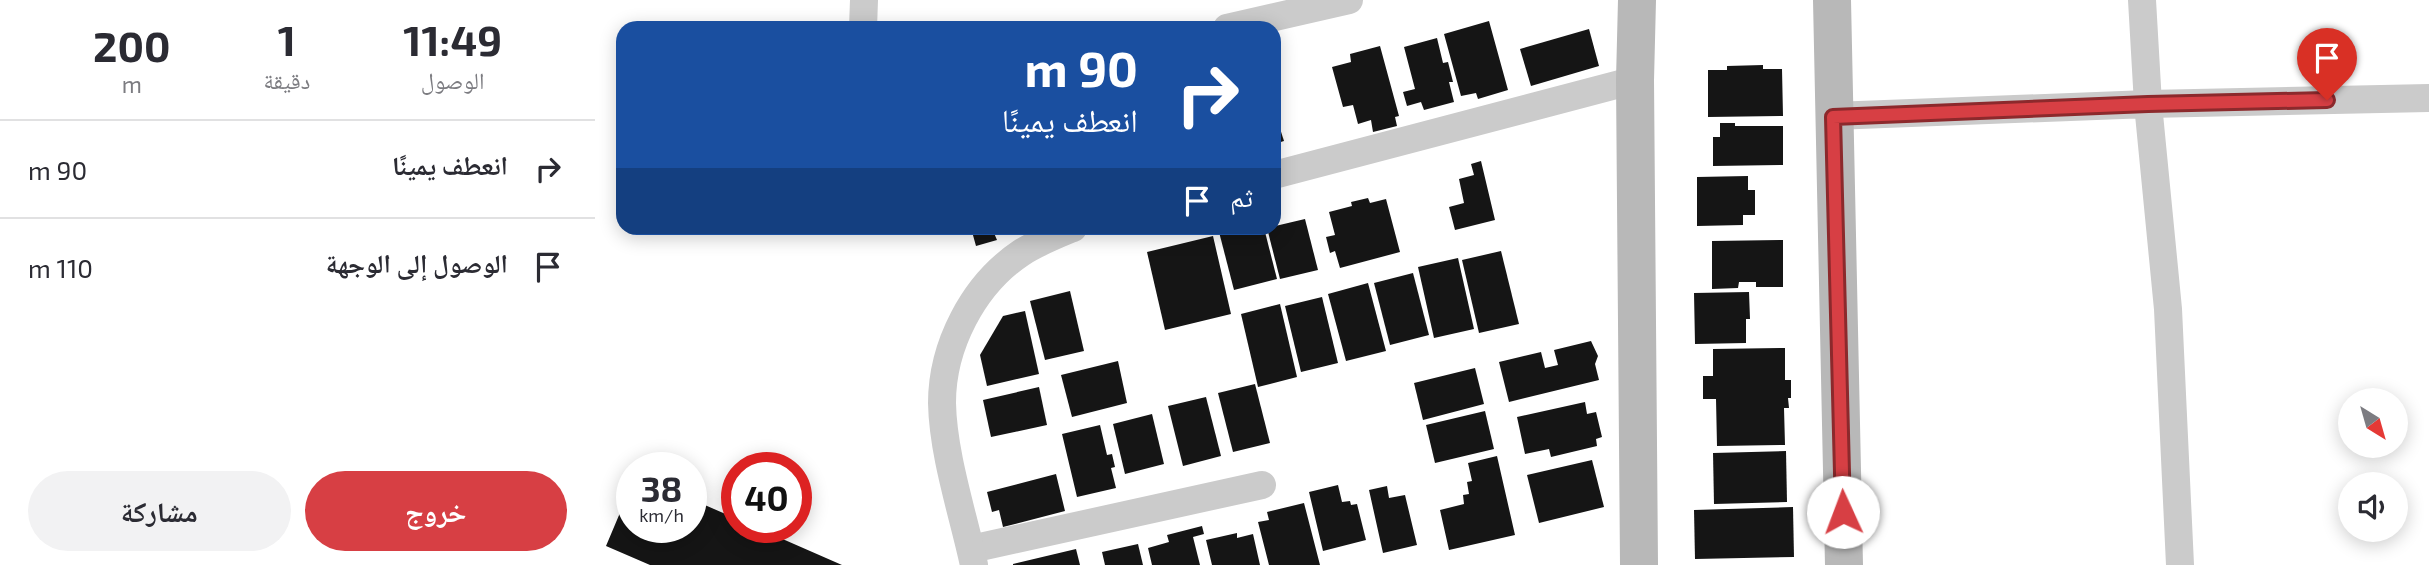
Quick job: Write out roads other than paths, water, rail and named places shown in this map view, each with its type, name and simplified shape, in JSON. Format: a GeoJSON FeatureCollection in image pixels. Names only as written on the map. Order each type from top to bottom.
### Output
{"type":"FeatureCollection","features":[{"type":"Feature","properties":{"kind":"street"},"geometry":{"type":"LineString","coordinates":[[863,21],[864,0]]}},
{"type":"Feature","properties":{"kind":"street"},"geometry":{"type":"LineString","coordinates":[[1258,21],[1349,0]]}},
{"type":"Feature","properties":{"kind":"street"},"geometry":{"type":"LineString","coordinates":[[1637,0],[1635,80],[1639,565]]}},
{"type":"Feature","properties":{"kind":"street"},"geometry":{"type":"LineString","coordinates":[[1832,0],[1844,565]]}},
{"type":"Feature","properties":{"kind":"street"},"geometry":{"type":"LineString","coordinates":[[2141,0],[2168,309],[2179,565]]}},
{"type":"Feature","properties":{"kind":"street"},"geometry":{"type":"LineString","coordinates":[[1281,174],[1635,80]]}},
{"type":"Feature","properties":{"kind":"street"},"geometry":{"type":"LineString","coordinates":[[1833,117],[2148,104],[2429,98]]}},
{"type":"Feature","properties":{"kind":"street"},"geometry":{"type":"LineString","coordinates":[[1058,235],[1021,253],[987,282],[967,313],[948,355],[942,403],[949,460],[972,557],[1262,485]]}}]}
